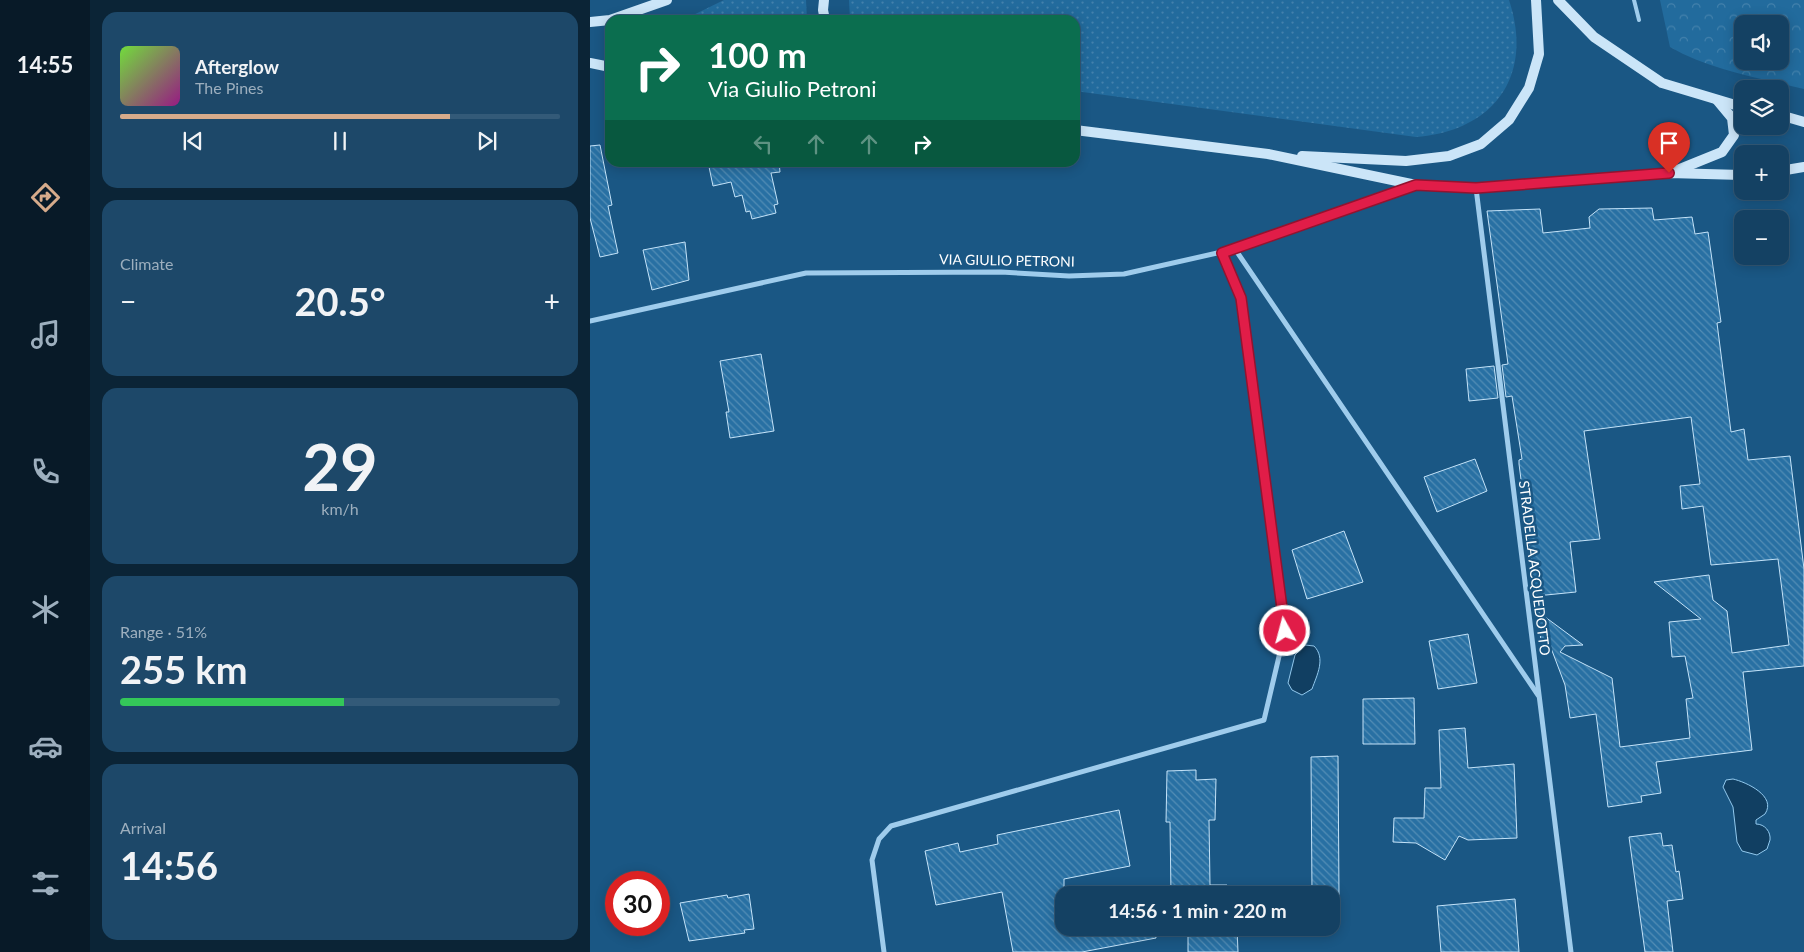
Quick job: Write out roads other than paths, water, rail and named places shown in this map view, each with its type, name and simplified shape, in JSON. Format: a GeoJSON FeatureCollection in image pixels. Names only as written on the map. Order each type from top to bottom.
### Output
{"type":"FeatureCollection","features":[{"type":"Feature","properties":{"kind":"street"},"geometry":{"type":"LineString","coordinates":[[621,15],[644,5],[667,0]]}},
{"type":"Feature","properties":{"kind":"street"},"geometry":{"type":"LineString","coordinates":[[824,0],[824,15]]}},
{"type":"Feature","properties":{"kind":"street"},"geometry":{"type":"LineString","coordinates":[[1080,131],[1268,154],[1406,161],[1449,156],[1481,144],[1509,120],[1529,88],[1539,54],[1536,0]]}},
{"type":"Feature","properties":{"kind":"street"},"geometry":{"type":"LineString","coordinates":[[1558,0],[1594,37],[1662,83],[1734,105]]}},
{"type":"Feature","properties":{"kind":"street"},"geometry":{"type":"LineString","coordinates":[[590,22],[605,20]]}},
{"type":"Feature","properties":{"kind":"street"},"geometry":{"type":"LineString","coordinates":[[590,63],[605,66]]}},
{"type":"Feature","properties":{"kind":"street"},"geometry":{"type":"LineString","coordinates":[[1669,173],[1722,152],[1734,135],[1732,118],[1718,100]]}},
{"type":"Feature","properties":{"kind":"street"},"geometry":{"type":"LineString","coordinates":[[1789,118],[1804,122]]}},
{"type":"Feature","properties":{"kind":"street"},"geometry":{"type":"LineString","coordinates":[[1268,154],[1416,185],[1476,188],[1669,173],[1734,174]]}},
{"type":"Feature","properties":{"kind":"street"},"geometry":{"type":"LineString","coordinates":[[1789,170],[1804,167]]}},
{"type":"Feature","properties":{"kind":"street","name":"VIA GIULIO PETRONI"},"geometry":{"type":"LineString","coordinates":[[590,321],[806,273],[1001,272],[1069,276],[1124,274],[1222,253],[1416,185]]}},
{"type":"Feature","properties":{"kind":"street","name":"STRADELLA ACQUEDOTTO"},"geometry":{"type":"LineString","coordinates":[[1476,188],[1571,952]]}},
{"type":"Feature","properties":{"kind":"street"},"geometry":{"type":"LineString","coordinates":[[1235,249],[1540,698]]}},
{"type":"Feature","properties":{"kind":"street"},"geometry":{"type":"LineString","coordinates":[[884,952],[872,860],[879,839],[891,826],[1264,720],[1285,631],[1241,298],[1222,253]]}},
{"type":"Feature","properties":{"kind":"lane"},"geometry":{"type":"LineString","coordinates":[[1634,0],[1639,20]]}}]}
